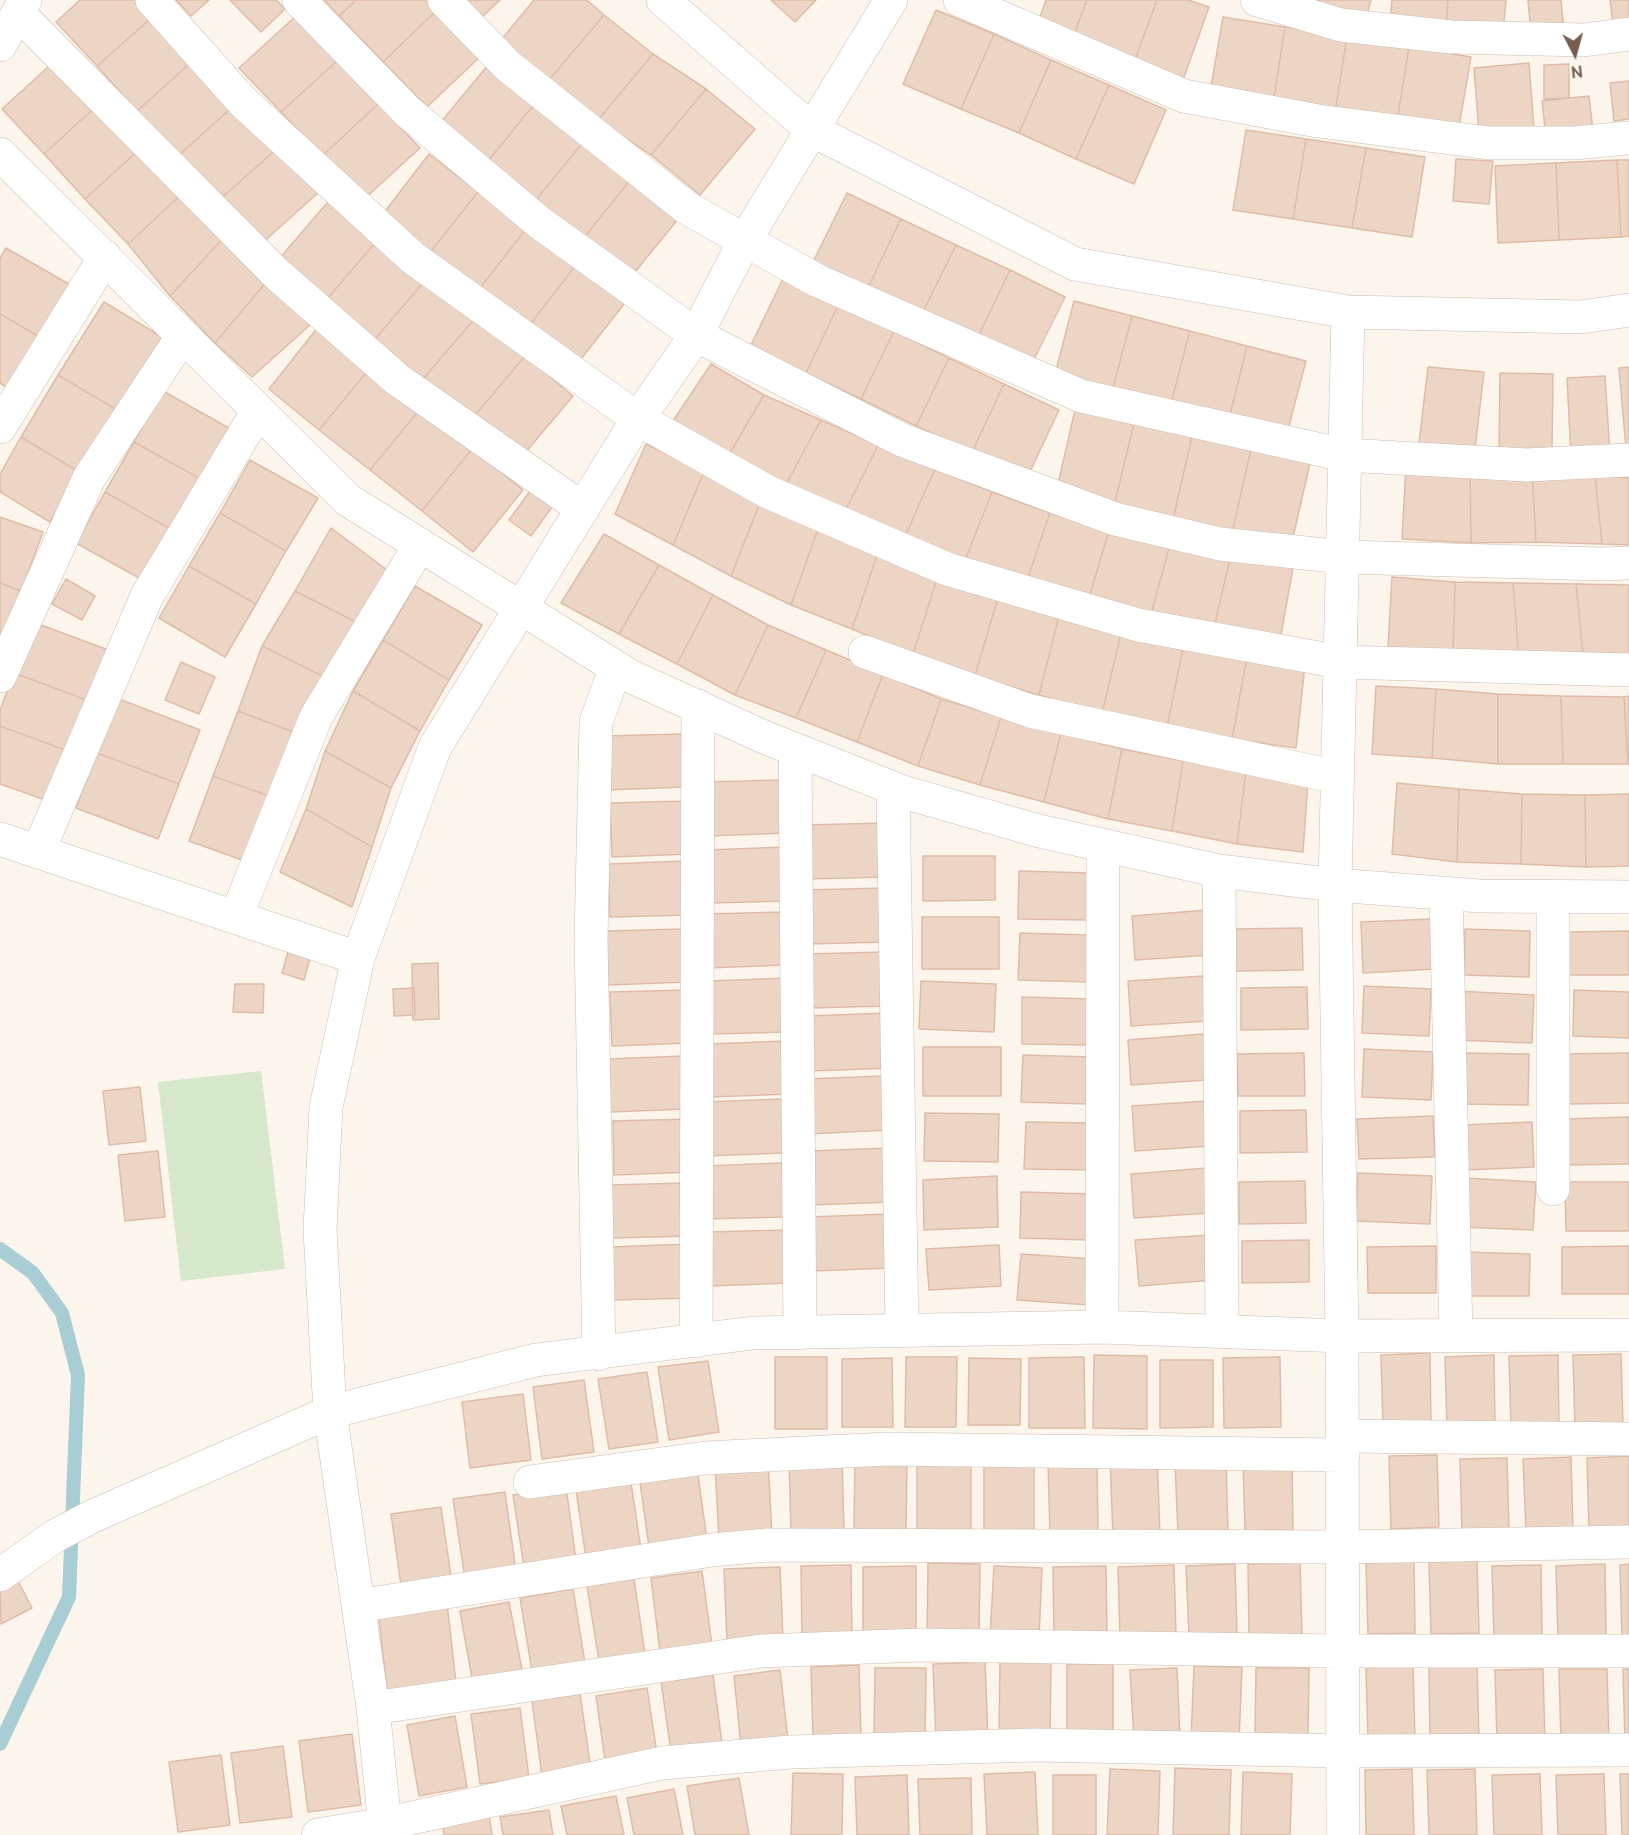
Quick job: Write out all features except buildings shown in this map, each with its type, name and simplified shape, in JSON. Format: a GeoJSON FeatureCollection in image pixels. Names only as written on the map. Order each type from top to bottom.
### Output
{"type":"FeatureCollection","features":[{"type":"Feature","properties":{"kind":"street"},"geometry":{"type":"LineString","coordinates":[[152,0],[243,102],[413,258],[638,418],[768,492],[947,569],[1138,625],[1340,662],[1629,670]]}},
{"type":"Feature","properties":{"kind":"street"},"geometry":{"type":"LineString","coordinates":[[299,0],[425,126],[540,223],[696,335],[902,440],[1115,519],[1220,544],[1343,557],[1629,563]]}},
{"type":"Feature","properties":{"kind":"street"},"geometry":{"type":"LineString","coordinates":[[444,0],[508,66],[687,208],[818,281],[1081,396],[1344,455],[1527,465],[1629,460]]}},
{"type":"Feature","properties":{"kind":"street"},"geometry":{"type":"LineString","coordinates":[[663,0],[812,130],[1075,264],[1348,312],[1581,317],[1629,310]]}},
{"type":"Feature","properties":{"kind":"street"},"geometry":{"type":"LineString","coordinates":[[385,1829],[373,1708],[330,1412],[320,1230],[326,1107],[358,958],[435,747],[638,418],[696,335],[745,240],[891,0]]}},
{"type":"Feature","properties":{"kind":"street"},"geometry":{"type":"LineString","coordinates":[[960,0],[1184,96],[1318,121],[1489,143],[1574,143],[1629,138]]}},
{"type":"Feature","properties":{"kind":"street"},"geometry":{"type":"LineString","coordinates":[[1257,0],[1341,25],[1451,37],[1584,40],[1629,34]]}},
{"type":"Feature","properties":{"kind":"street"},"geometry":{"type":"LineString","coordinates":[[0,45],[22,6],[278,275],[398,380],[583,509]]}},
{"type":"Feature","properties":{"kind":"street"},"geometry":{"type":"LineString","coordinates":[[0,154],[348,500],[616,667],[698,706],[795,750],[893,788],[1040,831],[1219,871],[1335,885],[1446,894],[1629,897]]}},
{"type":"Feature","properties":{"kind":"street"},"geometry":{"type":"LineString","coordinates":[[0,427],[105,257]]}},
{"type":"Feature","properties":{"kind":"street"},"geometry":{"type":"LineString","coordinates":[[1343,1835],[1341,1651],[1343,1446],[1335,885],[1348,312]]}},
{"type":"Feature","properties":{"kind":"street"},"geometry":{"type":"LineString","coordinates":[[0,676],[89,478],[182,337]]}},
{"type":"Feature","properties":{"kind":"street"},"geometry":{"type":"LineString","coordinates":[[38,852],[147,596],[258,411]]}},
{"type":"Feature","properties":{"kind":"street"},"geometry":{"type":"LineString","coordinates":[[236,917],[316,717],[420,545]]}},
{"type":"Feature","properties":{"kind":"street"},"geometry":{"type":"LineString","coordinates":[[865,652],[1030,711],[1336,777]]}},
{"type":"Feature","properties":{"kind":"street"},"geometry":{"type":"LineString","coordinates":[[598,1354],[591,939],[595,756],[596,722],[616,667]]}},
{"type":"Feature","properties":{"kind":"street"},"geometry":{"type":"LineString","coordinates":[[696,1341],[698,706]]}},
{"type":"Feature","properties":{"kind":"street"},"geometry":{"type":"LineString","coordinates":[[795,750],[800,1332]]}},
{"type":"Feature","properties":{"kind":"street"},"geometry":{"type":"LineString","coordinates":[[893,788],[902,1330]]}},
{"type":"Feature","properties":{"kind":"street"},"geometry":{"type":"LineString","coordinates":[[0,839],[358,958]]}},
{"type":"Feature","properties":{"kind":"street"},"geometry":{"type":"LineString","coordinates":[[1102,1327],[1103,846]]}},
{"type":"Feature","properties":{"kind":"street"},"geometry":{"type":"LineString","coordinates":[[1219,871],[1222,1331]]}},
{"type":"Feature","properties":{"kind":"street"},"geometry":{"type":"LineString","coordinates":[[1446,894],[1456,1335]]}},
{"type":"Feature","properties":{"kind":"street"},"geometry":{"type":"LineString","coordinates":[[1552,897],[1553,1189]]}},
{"type":"Feature","properties":{"kind":"street"},"geometry":{"type":"LineString","coordinates":[[0,1575],[55,1536],[93,1516],[330,1412],[536,1360],[753,1333],[1102,1327],[1342,1336],[1629,1335]]}},
{"type":"Feature","properties":{"kind":"street"},"geometry":{"type":"LineString","coordinates":[[530,1482],[705,1458],[887,1449],[1343,1446],[1629,1439]]}},
{"type":"Feature","properties":{"kind":"street"},"geometry":{"type":"LineString","coordinates":[[358,1606],[712,1551],[767,1545],[1342,1547],[1629,1542]]}},
{"type":"Feature","properties":{"kind":"street"},"geometry":{"type":"LineString","coordinates":[[373,1708],[761,1651],[922,1645],[1341,1651],[1629,1651]]}},
{"type":"Feature","properties":{"kind":"street"},"geometry":{"type":"LineString","coordinates":[[318,1835],[385,1829],[662,1763],[791,1752],[1035,1745],[1343,1750],[1629,1750]]}},
{"type":"Feature","properties":{"kind":"green space"},"geometry":{"type":"Polygon","coordinates":[[[261,1071],[285,1269],[181,1281],[158,1082],[261,1071]]]}},
{"type":"Feature","properties":{"kind":"waterway"},"geometry":{"type":"LineString","coordinates":[[0,1249],[33,1273],[62,1313],[78,1375],[69,1597],[0,1744]]}}]}
